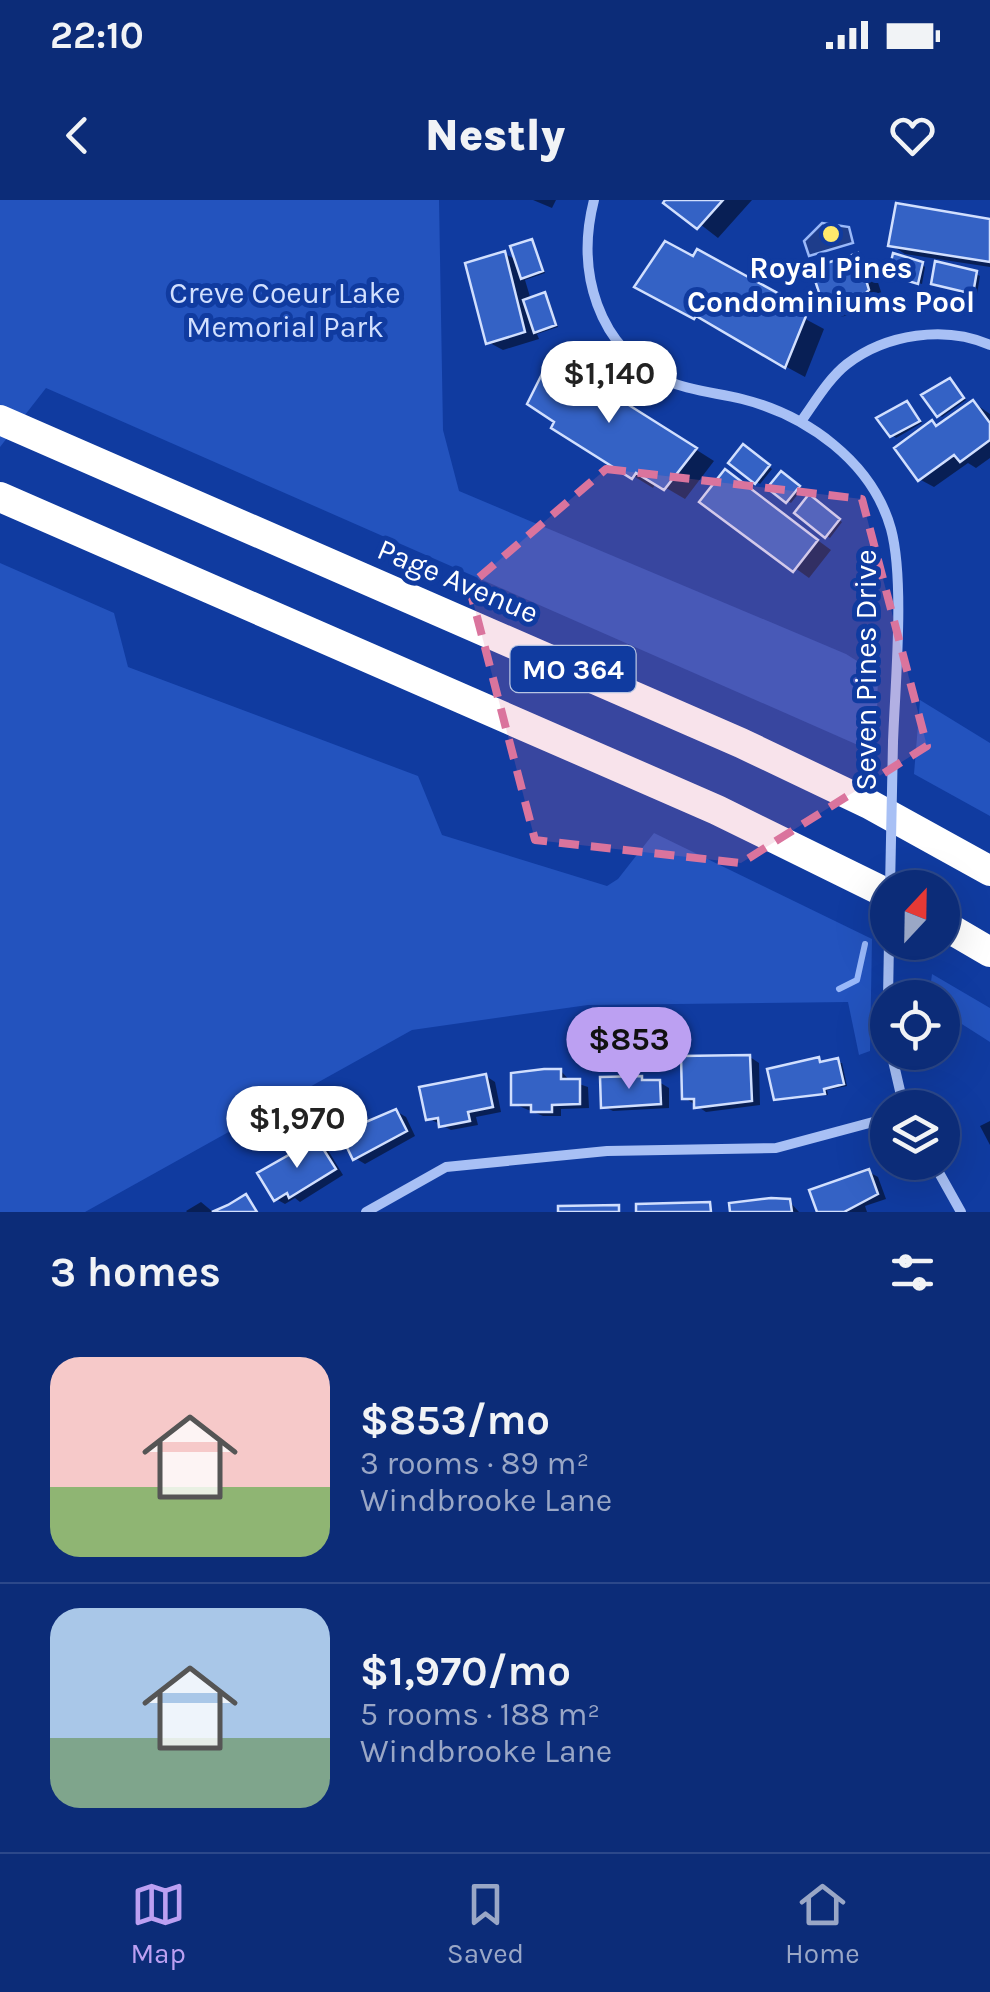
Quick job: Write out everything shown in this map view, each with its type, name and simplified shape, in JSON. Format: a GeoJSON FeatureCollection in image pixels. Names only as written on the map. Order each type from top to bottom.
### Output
{"type":"FeatureCollection","features":[{"type":"Feature","properties":{"kind":"highway","name":"Page Avenue"},"geometry":{"type":"LineString","coordinates":[[0,420],[758,752],[869,804],[990,870]]}},
{"type":"Feature","properties":{"kind":"highway","name":"MO 364"},"geometry":{"type":"LineString","coordinates":[[0,497],[717,810],[870,882]]}},
{"type":"Feature","properties":{"kind":"highway"},"geometry":{"type":"LineString","coordinates":[[960,934],[990,952]]}},
{"type":"Feature","properties":{"kind":"street","name":"Seven Pines Drive"},"geometry":{"type":"LineString","coordinates":[[594,200],[585,235],[586,264],[593,297],[608,330],[642,364],[668,381],[766,406],[802,420],[854,464],[890,527],[896,650],[890,870]]}},
{"type":"Feature","properties":{"kind":"street"},"geometry":{"type":"LineString","coordinates":[[802,420],[843,366],[872,348],[950,332],[990,345]]}},
{"type":"Feature","properties":{"kind":"street"},"geometry":{"type":"LineString","coordinates":[[366,1212],[446,1166],[606,1152],[776,1148],[870,1123]]}},
{"type":"Feature","properties":{"kind":"street"},"geometry":{"type":"LineString","coordinates":[[943,1180],[961,1212]]}},
{"type":"Feature","properties":{"kind":"highlighted area"},"geometry":{"type":"Polygon","coordinates":[[[606,469],[862,499],[927,746],[741,863],[535,840],[469,586],[606,469]]]}},
{"type":"Feature","properties":{"kind":"green space","name":"Creve Coeur Lake Memorial Park"},"geometry":{"type":"Polygon","coordinates":[[[0,200],[439,200],[443,430],[459,491],[846,654],[878,674],[876,753],[46,388],[0,447],[0,200]]]}},
{"type":"Feature","properties":{"kind":"green space"},"geometry":{"type":"Polygon","coordinates":[[[0,563],[114,613],[128,667],[418,776],[442,835],[607,886],[618,879],[654,833],[870,938],[870,1051],[859,1055],[848,1002],[588,1005],[412,1030],[85,1212],[0,1212],[0,563]]]}},
{"type":"Feature","properties":{"kind":"green space"},"geometry":{"type":"Polygon","coordinates":[[[920,700],[990,743],[990,816],[914,774],[920,700]]]}},
{"type":"Feature","properties":{"kind":"green space"},"geometry":{"type":"Polygon","coordinates":[[[960,990],[990,1008],[990,1042],[960,1023],[960,990]]]}},
{"type":"Feature","properties":{"kind":"shaded area","name":"Royal Pines Condominiums Pool"},"geometry":{"type":"Polygon","coordinates":[[[822,223],[849,227],[853,243],[809,256],[804,241],[822,223]]]}},
{"type":"Feature","properties":{"kind":"building"},"geometry":{"type":"Polygon","coordinates":[[[723,200],[697,229],[663,203],[723,200]]]}},
{"type":"Feature","properties":{"kind":"building"},"geometry":{"type":"Polygon","coordinates":[[[896,203],[990,219],[990,262],[888,246],[896,203]]]}},
{"type":"Feature","properties":{"kind":"building"},"geometry":{"type":"Polygon","coordinates":[[[532,239],[543,271],[521,279],[510,246],[532,239]]]}},
{"type":"Feature","properties":{"kind":"building"},"geometry":{"type":"Polygon","coordinates":[[[665,241],[693,256],[697,249],[783,296],[780,302],[806,316],[785,368],[696,316],[694,319],[634,287],[665,241]]]}},
{"type":"Feature","properties":{"kind":"building"},"geometry":{"type":"Polygon","coordinates":[[[505,251],[525,332],[486,344],[465,263],[505,251]]]}},
{"type":"Feature","properties":{"kind":"building"},"geometry":{"type":"Polygon","coordinates":[[[858,253],[869,290],[859,300],[825,311],[811,268],[858,253]]]}},
{"type":"Feature","properties":{"kind":"building"},"geometry":{"type":"Polygon","coordinates":[[[893,253],[923,262],[918,284],[888,275],[893,253]]]}},
{"type":"Feature","properties":{"kind":"building"},"geometry":{"type":"Polygon","coordinates":[[[935,261],[977,271],[973,294],[931,284],[935,261]]]}},
{"type":"Feature","properties":{"kind":"building"},"geometry":{"type":"Polygon","coordinates":[[[545,292],[556,325],[534,333],[523,300],[545,292]]]}},
{"type":"Feature","properties":{"kind":"building"},"geometry":{"type":"Polygon","coordinates":[[[551,356],[697,448],[664,490],[636,473],[632,479],[551,428],[554,422],[527,404],[551,356]]]}},
{"type":"Feature","properties":{"kind":"building"},"geometry":{"type":"Polygon","coordinates":[[[950,378],[964,398],[937,417],[921,395],[950,378]]]}},
{"type":"Feature","properties":{"kind":"building"},"geometry":{"type":"Polygon","coordinates":[[[973,400],[990,423],[990,440],[960,462],[954,455],[918,481],[894,448],[932,420],[936,426],[973,400]]]}},
{"type":"Feature","properties":{"kind":"building"},"geometry":{"type":"Polygon","coordinates":[[[907,401],[920,421],[890,437],[876,418],[907,401]]]}},
{"type":"Feature","properties":{"kind":"building"},"geometry":{"type":"Polygon","coordinates":[[[743,444],[770,465],[755,484],[728,463],[743,444]]]}},
{"type":"Feature","properties":{"kind":"building"},"geometry":{"type":"Polygon","coordinates":[[[725,469],[818,540],[793,572],[699,502],[725,469]]]}},
{"type":"Feature","properties":{"kind":"building"},"geometry":{"type":"Polygon","coordinates":[[[781,471],[800,486],[786,503],[767,488],[781,471]]]}},
{"type":"Feature","properties":{"kind":"building"},"geometry":{"type":"Polygon","coordinates":[[[809,494],[840,519],[825,538],[794,513],[809,494]]]}},
{"type":"Feature","properties":{"kind":"building"},"geometry":{"type":"Polygon","coordinates":[[[750,1055],[752,1101],[694,1108],[694,1099],[682,1099],[681,1056],[750,1055]]]}},
{"type":"Feature","properties":{"kind":"building"},"geometry":{"type":"Polygon","coordinates":[[[819,1057],[820,1062],[838,1058],[844,1084],[824,1089],[825,1094],[774,1100],[767,1069],[819,1057]]]}},
{"type":"Feature","properties":{"kind":"building"},"geometry":{"type":"Polygon","coordinates":[[[561,1069],[561,1079],[580,1079],[580,1104],[552,1105],[552,1112],[531,1112],[531,1105],[511,1105],[511,1073],[561,1069]]]}},
{"type":"Feature","properties":{"kind":"building"},"geometry":{"type":"Polygon","coordinates":[[[486,1074],[493,1107],[468,1112],[470,1121],[439,1127],[438,1118],[426,1120],[419,1087],[486,1074]]]}},
{"type":"Feature","properties":{"kind":"building"},"geometry":{"type":"Polygon","coordinates":[[[642,1076],[642,1080],[660,1080],[661,1104],[601,1108],[600,1077],[642,1076]]]}},
{"type":"Feature","properties":{"kind":"building"},"geometry":{"type":"Polygon","coordinates":[[[396,1109],[407,1131],[353,1160],[340,1133],[396,1109]]]}},
{"type":"Feature","properties":{"kind":"building"},"geometry":{"type":"Polygon","coordinates":[[[317,1139],[336,1169],[289,1198],[287,1193],[274,1201],[257,1173],[317,1139]]]}},
{"type":"Feature","properties":{"kind":"building"},"geometry":{"type":"Polygon","coordinates":[[[869,1169],[878,1194],[844,1212],[817,1212],[809,1190],[869,1169]]]}},
{"type":"Feature","properties":{"kind":"building"},"geometry":{"type":"Polygon","coordinates":[[[246,1194],[257,1212],[212,1212],[228,1205],[246,1194]]]}},
{"type":"Feature","properties":{"kind":"building"},"geometry":{"type":"Polygon","coordinates":[[[790,1199],[792,1212],[730,1212],[729,1203],[790,1199]]]}},
{"type":"Feature","properties":{"kind":"building"},"geometry":{"type":"Polygon","coordinates":[[[710,1202],[711,1212],[636,1212],[636,1204],[710,1202]]]}},
{"type":"Feature","properties":{"kind":"building"},"geometry":{"type":"Polygon","coordinates":[[[619,1205],[619,1212],[558,1212],[558,1206],[619,1205]]]}},
{"type":"Feature","properties":{"kind":"waterway"},"geometry":{"type":"LineString","coordinates":[[839,989],[857,980],[865,944]]}},
{"type":"Feature","properties":{"kind":"place","name":"Royal Pines Condominiums Pool"},"geometry":{"type":"Point","coordinates":[831,234]}}]}
